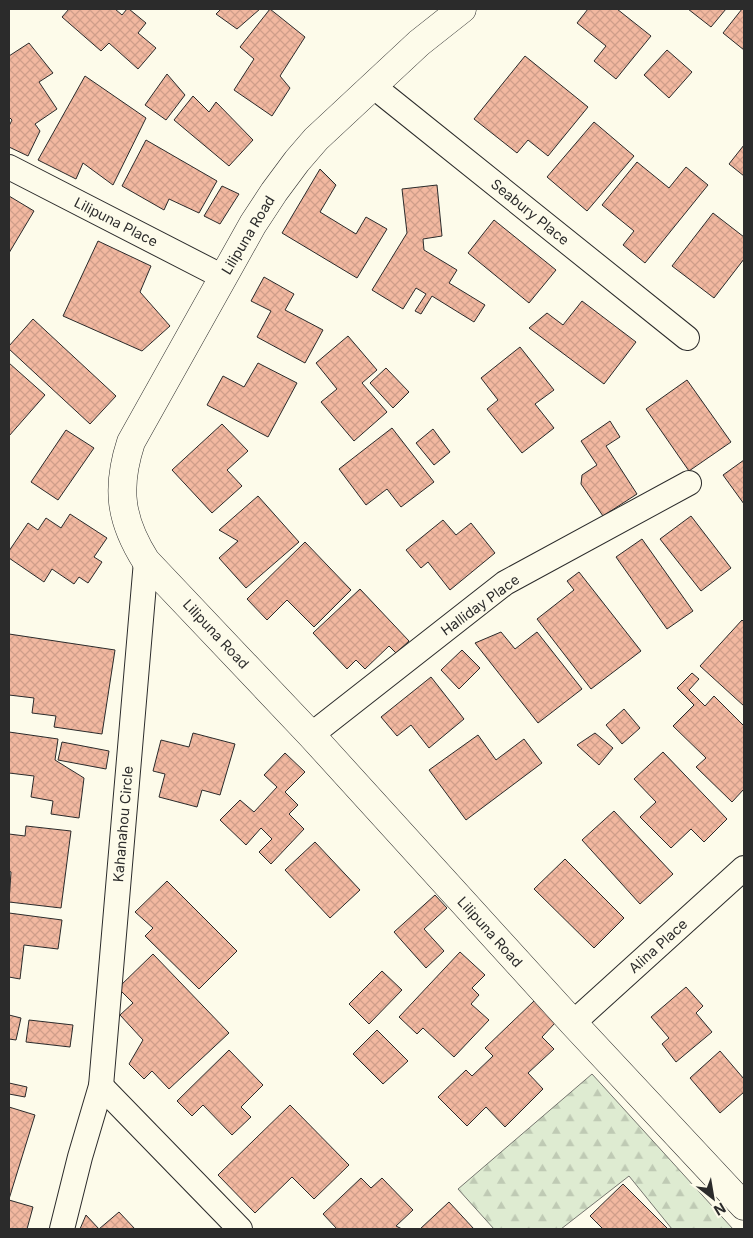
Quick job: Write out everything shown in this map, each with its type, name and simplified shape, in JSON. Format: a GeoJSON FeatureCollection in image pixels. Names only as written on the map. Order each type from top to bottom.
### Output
{"type":"FeatureCollection","features":[{"type":"Feature","properties":{"kind":"street","name":"Lilipuna Road"},"geometry":{"type":"LineString","coordinates":[[462,9],[419,43],[323,133],[296,161],[258,216],[131,442],[124,462],[121,483],[122,503],[127,524],[135,543],[146,561],[311,735],[572,1023],[744,1206]]}},
{"type":"Feature","properties":{"kind":"street","name":"Seabury Place"},"geometry":{"type":"LineString","coordinates":[[373,86],[687,338]]}},
{"type":"Feature","properties":{"kind":"street","name":"Lilipuna Place"},"geometry":{"type":"LineString","coordinates":[[9,167],[223,277]]}},
{"type":"Feature","properties":{"kind":"street","name":"Halliday Place"},"geometry":{"type":"LineString","coordinates":[[311,735],[505,583],[689,482]]}},
{"type":"Feature","properties":{"kind":"street","name":"Kahanahou Circle"},"geometry":{"type":"LineString","coordinates":[[62,1229],[80,1157],[101,1086],[146,561]]}},
{"type":"Feature","properties":{"kind":"street","name":"Alina Place"},"geometry":{"type":"LineString","coordinates":[[572,1023],[744,868]]}},
{"type":"Feature","properties":{"kind":"street"},"geometry":{"type":"LineString","coordinates":[[101,1086],[240,1229]]}},
{"type":"Feature","properties":{"kind":"green space"},"geometry":{"type":"Polygon","coordinates":[[[592,1074],[733,1229],[672,1229],[629,1176],[561,1229],[494,1229],[458,1189],[592,1074]]]}},
{"type":"Feature","properties":{"kind":"building"},"geometry":{"type":"Polygon","coordinates":[[[69,9],[115,9],[122,15],[129,9],[146,23],[138,33],[156,48],[138,69],[109,43],[101,51],[62,17],[69,9]]]}},
{"type":"Feature","properties":{"kind":"building"},"geometry":{"type":"Polygon","coordinates":[[[221,9],[260,9],[237,29],[216,14],[221,9]]]}},
{"type":"Feature","properties":{"kind":"building"},"geometry":{"type":"Polygon","coordinates":[[[270,9],[305,37],[280,76],[290,88],[272,116],[234,90],[254,59],[240,47],[270,9]]]}},
{"type":"Feature","properties":{"kind":"building"},"geometry":{"type":"Polygon","coordinates":[[[588,9],[617,9],[651,36],[616,79],[594,61],[606,46],[577,23],[588,9]]]}},
{"type":"Feature","properties":{"kind":"building"},"geometry":{"type":"Polygon","coordinates":[[[688,9],[726,9],[711,27],[688,9]]]}},
{"type":"Feature","properties":{"kind":"building"},"geometry":{"type":"Polygon","coordinates":[[[742,9],[744,9],[744,50],[723,33],[742,9]]]}},
{"type":"Feature","properties":{"kind":"building"},"geometry":{"type":"Polygon","coordinates":[[[29,43],[53,73],[39,82],[57,109],[35,124],[40,131],[28,156],[9,147],[9,126],[12,120],[9,117],[9,56],[29,43]]]}},
{"type":"Feature","properties":{"kind":"building"},"geometry":{"type":"Polygon","coordinates":[[[667,50],[692,72],[669,98],[644,75],[667,50]]]}},
{"type":"Feature","properties":{"kind":"building"},"geometry":{"type":"Polygon","coordinates":[[[525,56],[588,107],[548,156],[528,140],[517,153],[474,119],[525,56]]]}},
{"type":"Feature","properties":{"kind":"building"},"geometry":{"type":"Polygon","coordinates":[[[167,74],[185,95],[166,120],[145,105],[167,74]]]}},
{"type":"Feature","properties":{"kind":"building"},"geometry":{"type":"Polygon","coordinates":[[[85,76],[146,118],[113,185],[83,163],[76,179],[38,160],[85,76]]]}},
{"type":"Feature","properties":{"kind":"building"},"geometry":{"type":"Polygon","coordinates":[[[193,96],[209,112],[216,102],[253,140],[229,166],[174,120],[193,96]]]}},
{"type":"Feature","properties":{"kind":"building"},"geometry":{"type":"Polygon","coordinates":[[[594,122],[634,156],[587,211],[547,177],[594,122]]]}},
{"type":"Feature","properties":{"kind":"building"},"geometry":{"type":"Polygon","coordinates":[[[146,140],[217,181],[199,213],[169,199],[164,210],[122,186],[146,140]]]}},
{"type":"Feature","properties":{"kind":"building"},"geometry":{"type":"Polygon","coordinates":[[[744,145],[744,176],[729,164],[744,145]]]}},
{"type":"Feature","properties":{"kind":"building"},"geometry":{"type":"Polygon","coordinates":[[[637,162],[669,188],[686,167],[708,185],[645,263],[623,245],[634,231],[602,205],[637,162]]]}},
{"type":"Feature","properties":{"kind":"building"},"geometry":{"type":"Polygon","coordinates":[[[320,169],[336,185],[320,212],[356,234],[366,217],[387,229],[357,278],[282,233],[320,169]]]}},
{"type":"Feature","properties":{"kind":"building"},"geometry":{"type":"Polygon","coordinates":[[[437,185],[442,236],[423,239],[424,250],[457,270],[449,283],[485,305],[474,322],[432,296],[421,314],[415,311],[426,294],[416,288],[403,309],[372,290],[407,233],[402,189],[437,185]]]}},
{"type":"Feature","properties":{"kind":"building"},"geometry":{"type":"Polygon","coordinates":[[[222,186],[239,194],[220,224],[204,216],[222,186]]]}},
{"type":"Feature","properties":{"kind":"building"},"geometry":{"type":"Polygon","coordinates":[[[9,196],[34,211],[9,253],[9,196]]]}},
{"type":"Feature","properties":{"kind":"building"},"geometry":{"type":"Polygon","coordinates":[[[713,213],[744,237],[744,259],[714,298],[672,266],[713,213]]]}},
{"type":"Feature","properties":{"kind":"building"},"geometry":{"type":"Polygon","coordinates":[[[494,220],[556,270],[529,303],[468,253],[494,220]]]}},
{"type":"Feature","properties":{"kind":"building"},"geometry":{"type":"Polygon","coordinates":[[[98,241],[151,266],[140,292],[170,326],[142,351],[63,316],[98,241]]]}},
{"type":"Feature","properties":{"kind":"building"},"geometry":{"type":"Polygon","coordinates":[[[264,277],[294,294],[285,310],[323,330],[305,363],[257,337],[271,311],[251,301],[264,277]]]}},
{"type":"Feature","properties":{"kind":"building"},"geometry":{"type":"Polygon","coordinates":[[[582,301],[636,342],[604,384],[529,328],[547,313],[563,325],[582,301]]]}},
{"type":"Feature","properties":{"kind":"building"},"geometry":{"type":"Polygon","coordinates":[[[33,319],[116,396],[90,424],[9,349],[9,346],[33,319]]]}},
{"type":"Feature","properties":{"kind":"building"},"geometry":{"type":"Polygon","coordinates":[[[348,336],[377,370],[362,383],[387,412],[354,441],[321,402],[337,389],[316,363],[348,336]]]}},
{"type":"Feature","properties":{"kind":"building"},"geometry":{"type":"Polygon","coordinates":[[[520,347],[554,390],[535,404],[554,428],[522,453],[487,409],[498,400],[481,378],[520,347]]]}},
{"type":"Feature","properties":{"kind":"building"},"geometry":{"type":"Polygon","coordinates":[[[9,363],[45,395],[9,436],[9,363]]]}},
{"type":"Feature","properties":{"kind":"building"},"geometry":{"type":"Polygon","coordinates":[[[258,363],[297,383],[268,437],[207,405],[223,376],[244,387],[258,363]]]}},
{"type":"Feature","properties":{"kind":"building"},"geometry":{"type":"Polygon","coordinates":[[[386,368],[409,392],[393,408],[370,383],[386,368]]]}},
{"type":"Feature","properties":{"kind":"building"},"geometry":{"type":"Polygon","coordinates":[[[687,380],[731,442],[689,471],[646,409],[687,380]]]}},
{"type":"Feature","properties":{"kind":"building"},"geometry":{"type":"Polygon","coordinates":[[[610,421],[620,437],[606,446],[637,494],[603,516],[581,484],[582,475],[597,465],[581,441],[610,421]]]}},
{"type":"Feature","properties":{"kind":"building"},"geometry":{"type":"Polygon","coordinates":[[[222,424],[248,451],[227,470],[242,486],[212,513],[172,470],[222,424]]]}},
{"type":"Feature","properties":{"kind":"building"},"geometry":{"type":"Polygon","coordinates":[[[392,428],[434,482],[401,507],[387,489],[366,505],[339,469],[392,428]]]}},
{"type":"Feature","properties":{"kind":"building"},"geometry":{"type":"Polygon","coordinates":[[[433,429],[450,452],[434,465],[416,443],[433,429]]]}},
{"type":"Feature","properties":{"kind":"building"},"geometry":{"type":"Polygon","coordinates":[[[66,430],[94,448],[58,500],[31,482],[66,430]]]}},
{"type":"Feature","properties":{"kind":"building"},"geometry":{"type":"Polygon","coordinates":[[[744,460],[744,504],[723,475],[744,460]]]}},
{"type":"Feature","properties":{"kind":"building"},"geometry":{"type":"Polygon","coordinates":[[[258,496],[299,542],[246,588],[219,558],[238,541],[219,530],[258,496]]]}},
{"type":"Feature","properties":{"kind":"building"},"geometry":{"type":"Polygon","coordinates":[[[70,514],[107,538],[94,557],[102,562],[88,583],[79,577],[74,584],[52,569],[44,582],[9,558],[9,551],[28,523],[38,530],[46,518],[61,528],[70,514]]]}},
{"type":"Feature","properties":{"kind":"building"},"geometry":{"type":"Polygon","coordinates":[[[691,516],[731,568],[701,591],[660,539],[691,516]]]}},
{"type":"Feature","properties":{"kind":"building"},"geometry":{"type":"Polygon","coordinates":[[[443,520],[456,535],[471,523],[495,553],[450,590],[428,562],[421,568],[406,550],[443,520]]]}},
{"type":"Feature","properties":{"kind":"building"},"geometry":{"type":"Polygon","coordinates":[[[642,539],[693,611],[667,629],[616,557],[642,539]]]}},
{"type":"Feature","properties":{"kind":"building"},"geometry":{"type":"Polygon","coordinates":[[[305,542],[351,590],[314,627],[287,600],[267,620],[247,599],[305,542]]]}},
{"type":"Feature","properties":{"kind":"building"},"geometry":{"type":"Polygon","coordinates":[[[579,572],[641,651],[591,689],[537,619],[574,590],[567,581],[579,572]]]}},
{"type":"Feature","properties":{"kind":"building"},"geometry":{"type":"Polygon","coordinates":[[[360,589],[409,641],[396,653],[389,646],[365,669],[356,660],[347,669],[313,633],[360,589]]]}},
{"type":"Feature","properties":{"kind":"building"},"geometry":{"type":"Polygon","coordinates":[[[742,620],[744,622],[744,706],[700,666],[742,620]]]}},
{"type":"Feature","properties":{"kind":"building"},"geometry":{"type":"Polygon","coordinates":[[[501,632],[515,649],[537,632],[582,689],[538,723],[475,643],[501,632]]]}},
{"type":"Feature","properties":{"kind":"building"},"geometry":{"type":"Polygon","coordinates":[[[9,634],[115,650],[102,734],[54,727],[56,716],[32,713],[34,698],[9,695],[9,634]]]}},
{"type":"Feature","properties":{"kind":"building"},"geometry":{"type":"Polygon","coordinates":[[[462,650],[480,668],[459,689],[441,670],[462,650]]]}},
{"type":"Feature","properties":{"kind":"building"},"geometry":{"type":"Polygon","coordinates":[[[692,673],[699,679],[689,690],[705,706],[714,696],[744,726],[744,789],[732,802],[696,767],[706,758],[673,726],[694,705],[677,688],[692,673]]]}},
{"type":"Feature","properties":{"kind":"building"},"geometry":{"type":"Polygon","coordinates":[[[431,677],[464,719],[429,748],[411,725],[397,736],[381,717],[431,677]]]}},
{"type":"Feature","properties":{"kind":"building"},"geometry":{"type":"Polygon","coordinates":[[[624,709],[640,728],[622,744],[606,725],[624,709]]]}},
{"type":"Feature","properties":{"kind":"building"},"geometry":{"type":"Polygon","coordinates":[[[9,732],[58,739],[55,760],[84,778],[79,818],[51,814],[53,801],[31,797],[34,776],[9,773],[9,732]]]}},
{"type":"Feature","properties":{"kind":"building"},"geometry":{"type":"Polygon","coordinates":[[[193,733],[235,744],[220,795],[202,790],[197,807],[159,797],[165,774],[153,771],[161,740],[189,747],[193,733]]]}},
{"type":"Feature","properties":{"kind":"building"},"geometry":{"type":"Polygon","coordinates":[[[595,733],[613,748],[599,765],[577,745],[595,733]]]}},
{"type":"Feature","properties":{"kind":"building"},"geometry":{"type":"Polygon","coordinates":[[[478,735],[496,760],[524,739],[542,763],[466,820],[429,770],[478,735]]]}},
{"type":"Feature","properties":{"kind":"building"},"geometry":{"type":"Polygon","coordinates":[[[62,742],[109,751],[106,769],[58,760],[62,742]]]}},
{"type":"Feature","properties":{"kind":"building"},"geometry":{"type":"Polygon","coordinates":[[[663,752],[727,819],[704,842],[691,829],[671,848],[640,817],[656,802],[634,779],[663,752]]]}},
{"type":"Feature","properties":{"kind":"building"},"geometry":{"type":"Polygon","coordinates":[[[285,753],[305,772],[285,792],[298,805],[289,814],[304,829],[271,864],[259,852],[272,839],[261,828],[246,845],[220,820],[240,800],[254,812],[277,787],[264,775],[285,753]]]}},
{"type":"Feature","properties":{"kind":"building"},"geometry":{"type":"Polygon","coordinates":[[[614,811],[673,874],[640,904],[582,840],[614,811]]]}},
{"type":"Feature","properties":{"kind":"building"},"geometry":{"type":"Polygon","coordinates":[[[26,826],[71,831],[61,908],[9,902],[11,872],[9,871],[9,834],[25,836],[26,826]]]}},
{"type":"Feature","properties":{"kind":"building"},"geometry":{"type":"Polygon","coordinates":[[[315,842],[360,890],[330,918],[285,870],[315,842]]]}},
{"type":"Feature","properties":{"kind":"building"},"geometry":{"type":"Polygon","coordinates":[[[565,859],[624,918],[594,948],[534,889],[565,859]]]}},
{"type":"Feature","properties":{"kind":"building"},"geometry":{"type":"Polygon","coordinates":[[[167,881],[237,951],[199,989],[145,936],[153,928],[135,912],[167,881]]]}},
{"type":"Feature","properties":{"kind":"building"},"geometry":{"type":"Polygon","coordinates":[[[435,895],[447,908],[424,929],[444,951],[426,968],[394,932],[435,895]]]}},
{"type":"Feature","properties":{"kind":"building"},"geometry":{"type":"Polygon","coordinates":[[[9,913],[62,920],[58,949],[24,945],[20,979],[9,977],[9,913]]]}},
{"type":"Feature","properties":{"kind":"building"},"geometry":{"type":"Polygon","coordinates":[[[460,952],[485,975],[472,988],[479,995],[471,1004],[489,1020],[454,1057],[423,1028],[417,1034],[399,1017],[460,952]]]}},
{"type":"Feature","properties":{"kind":"building"},"geometry":{"type":"Polygon","coordinates":[[[153,954],[229,1033],[169,1089],[152,1071],[144,1079],[129,1064],[143,1040],[120,1015],[133,1003],[118,988],[153,954]]]}},
{"type":"Feature","properties":{"kind":"building"},"geometry":{"type":"Polygon","coordinates":[[[382,971],[402,990],[369,1024],[349,1004],[382,971]]]}},
{"type":"Feature","properties":{"kind":"building"},"geometry":{"type":"Polygon","coordinates":[[[686,987],[703,1006],[696,1013],[712,1032],[676,1062],[662,1044],[669,1038],[651,1017],[686,987]]]}},
{"type":"Feature","properties":{"kind":"building"},"geometry":{"type":"Polygon","coordinates":[[[534,1001],[555,1023],[542,1037],[554,1049],[528,1073],[543,1089],[505,1127],[486,1107],[467,1126],[438,1097],[466,1070],[472,1076],[493,1056],[485,1048],[534,1001]]]}},
{"type":"Feature","properties":{"kind":"building"},"geometry":{"type":"Polygon","coordinates":[[[9,1015],[21,1018],[16,1040],[9,1039],[9,1015]]]}},
{"type":"Feature","properties":{"kind":"building"},"geometry":{"type":"Polygon","coordinates":[[[29,1020],[73,1025],[70,1047],[26,1042],[29,1020]]]}},
{"type":"Feature","properties":{"kind":"building"},"geometry":{"type":"Polygon","coordinates":[[[377,1030],[408,1061],[383,1084],[353,1054],[377,1030]]]}},
{"type":"Feature","properties":{"kind":"building"},"geometry":{"type":"Polygon","coordinates":[[[229,1050],[263,1085],[241,1107],[251,1117],[232,1135],[203,1105],[192,1116],[177,1101],[229,1050]]]}},
{"type":"Feature","properties":{"kind":"building"},"geometry":{"type":"Polygon","coordinates":[[[720,1051],[744,1079],[744,1092],[720,1113],[690,1078],[720,1051]]]}},
{"type":"Feature","properties":{"kind":"building"},"geometry":{"type":"Polygon","coordinates":[[[9,1083],[27,1087],[25,1097],[9,1094],[9,1083]]]}},
{"type":"Feature","properties":{"kind":"building"},"geometry":{"type":"Polygon","coordinates":[[[290,1105],[349,1165],[314,1199],[292,1177],[255,1213],[218,1175],[290,1105]]]}},
{"type":"Feature","properties":{"kind":"building"},"geometry":{"type":"Polygon","coordinates":[[[9,1107],[35,1115],[9,1199],[9,1107]]]}},
{"type":"Feature","properties":{"kind":"building"},"geometry":{"type":"Polygon","coordinates":[[[361,1178],[371,1188],[382,1178],[413,1210],[396,1226],[402,1229],[337,1229],[323,1214],[361,1178]]]}},
{"type":"Feature","properties":{"kind":"building"},"geometry":{"type":"Polygon","coordinates":[[[623,1184],[668,1229],[603,1229],[590,1216],[623,1184]]]}},
{"type":"Feature","properties":{"kind":"building"},"geometry":{"type":"Polygon","coordinates":[[[9,1200],[33,1207],[27,1229],[9,1229],[9,1200]]]}},
{"type":"Feature","properties":{"kind":"building"},"geometry":{"type":"Polygon","coordinates":[[[449,1202],[474,1229],[420,1229],[449,1202]]]}},
{"type":"Feature","properties":{"kind":"building"},"geometry":{"type":"Polygon","coordinates":[[[119,1212],[135,1229],[99,1229],[119,1212]]]}},
{"type":"Feature","properties":{"kind":"building"},"geometry":{"type":"Polygon","coordinates":[[[86,1215],[99,1229],[80,1229],[86,1215]]]}}]}
